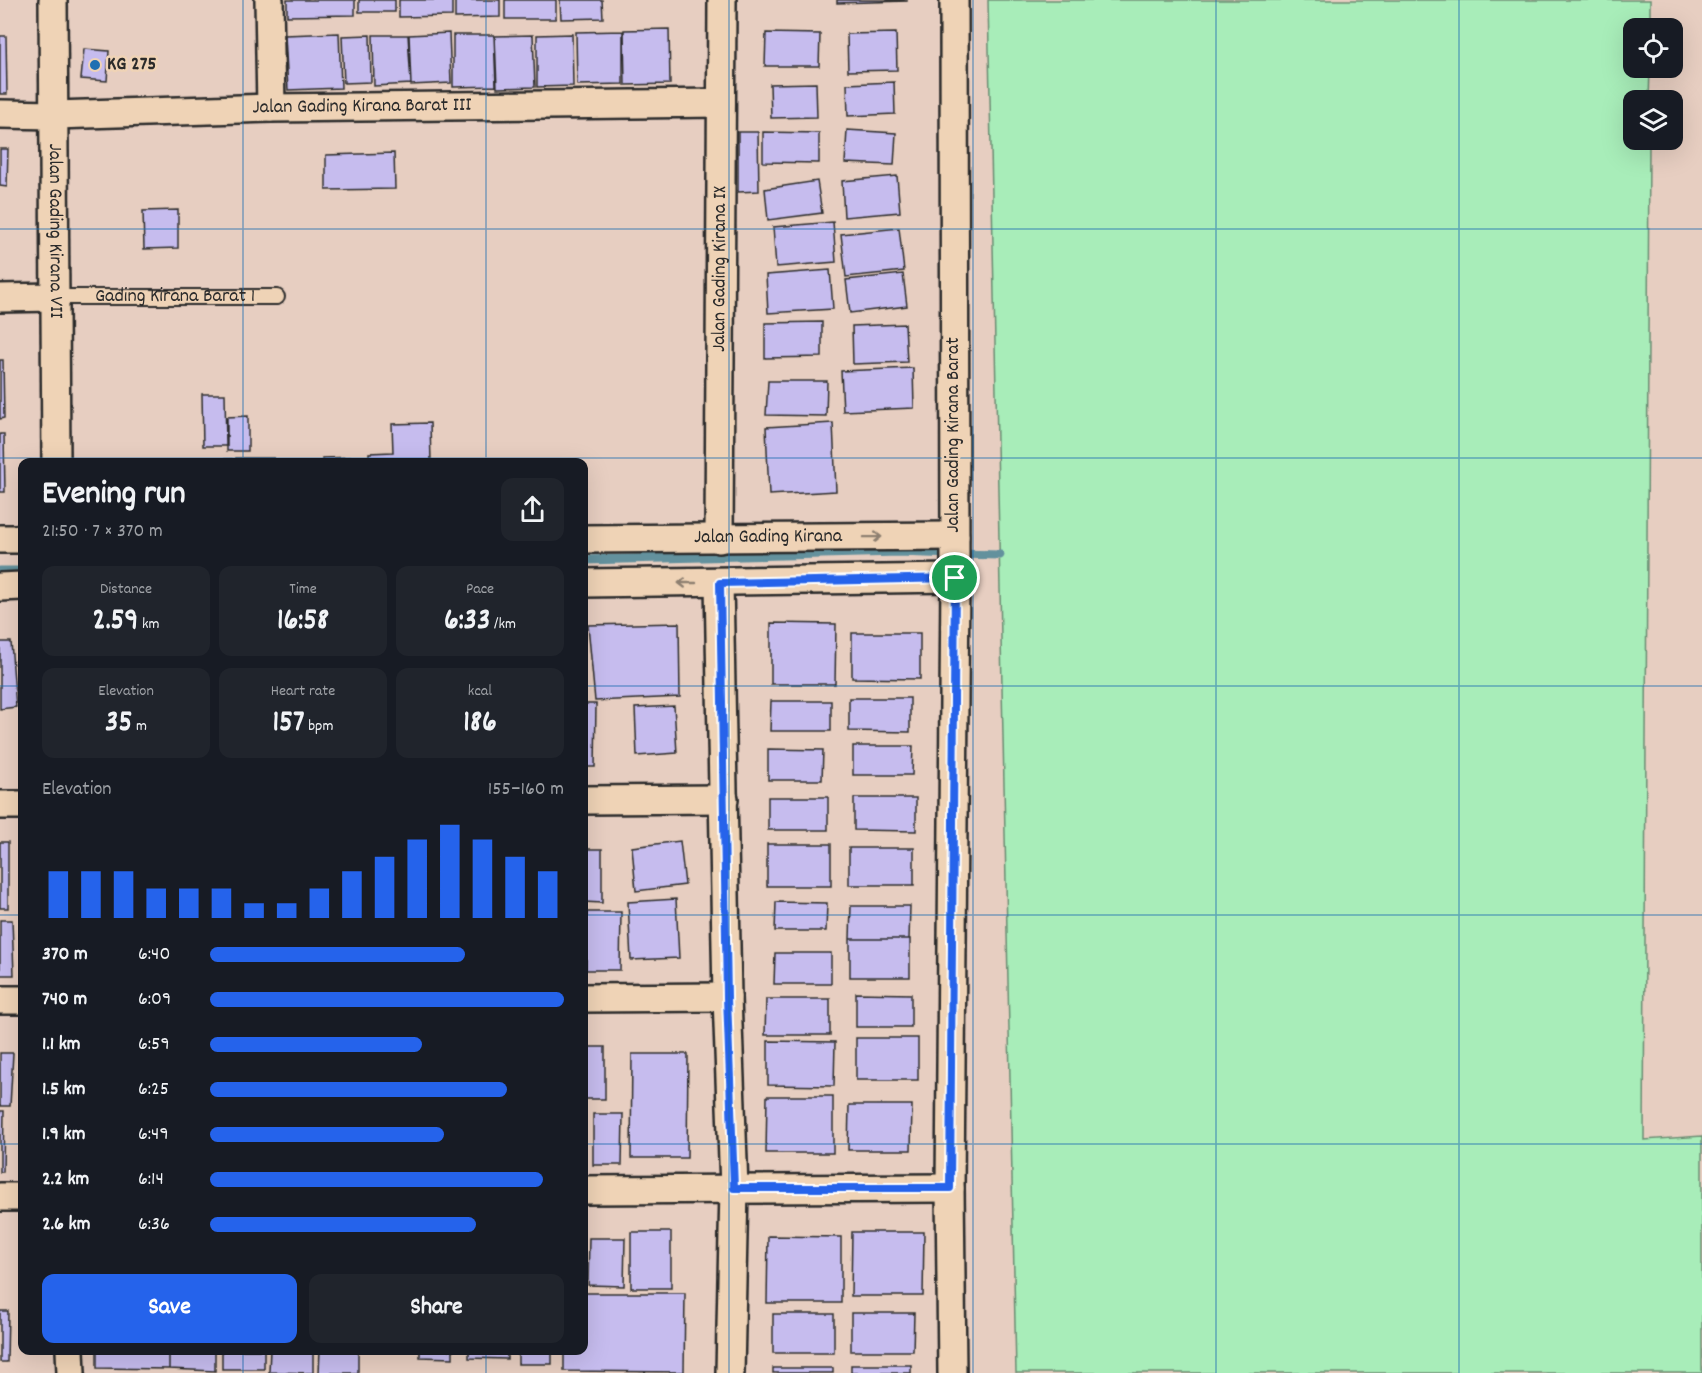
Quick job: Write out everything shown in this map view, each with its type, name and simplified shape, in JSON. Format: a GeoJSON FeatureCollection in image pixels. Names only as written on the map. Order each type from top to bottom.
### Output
{"type":"FeatureCollection","features":[{"type":"Feature","properties":{"kind":"street","name":"Jalan Gading Kirana VII"},"geometry":{"type":"LineString","coordinates":[[53,0],[56,458]]}},
{"type":"Feature","properties":{"kind":"street"},"geometry":{"type":"LineString","coordinates":[[269,0],[271,108]]}},
{"type":"Feature","properties":{"kind":"street","name":"Jalan Gading Kirana IX"},"geometry":{"type":"LineString","coordinates":[[719,539],[722,0]]}},
{"type":"Feature","properties":{"kind":"street","name":"Jalan Gading Kirana Barat"},"geometry":{"type":"LineString","coordinates":[[952,1373],[950,1188],[955,578],[954,0]]}},
{"type":"Feature","properties":{"kind":"street","name":"Jalan Gading Kirana Barat III"},"geometry":{"type":"LineString","coordinates":[[0,114],[55,115],[271,108],[721,103]]}},
{"type":"Feature","properties":{"kind":"street","name":"Gading Kirana Barat 1"},"geometry":{"type":"LineString","coordinates":[[0,298],[55,297]]}},
{"type":"Feature","properties":{"kind":"street","name":"Jalan Gading Kirana"},"geometry":{"type":"LineString","coordinates":[[588,539],[955,536]]}},
{"type":"Feature","properties":{"kind":"street"},"geometry":{"type":"LineString","coordinates":[[0,539],[18,539]]}},
{"type":"Feature","properties":{"kind":"street"},"geometry":{"type":"LineString","coordinates":[[588,583],[955,578]]}},
{"type":"Feature","properties":{"kind":"street"},"geometry":{"type":"LineString","coordinates":[[720,583],[727,997],[734,1188],[730,1373]]}},
{"type":"Feature","properties":{"kind":"street"},"geometry":{"type":"LineString","coordinates":[[0,587],[18,586]]}},
{"type":"Feature","properties":{"kind":"street"},"geometry":{"type":"LineString","coordinates":[[588,800],[724,799]]}},
{"type":"Feature","properties":{"kind":"street"},"geometry":{"type":"LineString","coordinates":[[0,805],[18,805]]}},
{"type":"Feature","properties":{"kind":"street"},"geometry":{"type":"LineString","coordinates":[[588,998],[727,997]]}},
{"type":"Feature","properties":{"kind":"street"},"geometry":{"type":"LineString","coordinates":[[0,1000],[18,1000]]}},
{"type":"Feature","properties":{"kind":"street"},"geometry":{"type":"LineString","coordinates":[[588,1190],[950,1188]]}},
{"type":"Feature","properties":{"kind":"street"},"geometry":{"type":"LineString","coordinates":[[0,1197],[18,1197]]}},
{"type":"Feature","properties":{"kind":"street"},"geometry":{"type":"LineString","coordinates":[[70,1355],[71,1373]]}},
{"type":"Feature","properties":{"kind":"lane","name":"Gading Kirana Barat 1"},"geometry":{"type":"LineString","coordinates":[[55,297],[277,297]]}},
{"type":"Feature","properties":{"kind":"green space"},"geometry":{"type":"Polygon","coordinates":[[[988,0],[1650,0],[1650,18],[1623,18],[1623,78],[1650,78],[1649,90],[1623,90],[1623,150],[1649,150],[1644,1140],[1702,1136],[1702,1373],[1016,1373],[988,0]]]}},
{"type":"Feature","properties":{"kind":"building"},"geometry":{"type":"Polygon","coordinates":[[[287,0],[355,0],[355,15],[287,16],[287,0]]]}},
{"type":"Feature","properties":{"kind":"building"},"geometry":{"type":"Polygon","coordinates":[[[359,0],[395,0],[395,12],[359,12],[359,0]]]}},
{"type":"Feature","properties":{"kind":"building"},"geometry":{"type":"Polygon","coordinates":[[[399,0],[452,0],[452,16],[399,17],[399,0]]]}},
{"type":"Feature","properties":{"kind":"building"},"geometry":{"type":"Polygon","coordinates":[[[455,0],[500,0],[500,17],[455,18],[455,0]]]}},
{"type":"Feature","properties":{"kind":"building"},"geometry":{"type":"Polygon","coordinates":[[[505,0],[556,0],[556,19],[505,19],[505,0]]]}},
{"type":"Feature","properties":{"kind":"building"},"geometry":{"type":"Polygon","coordinates":[[[560,0],[602,0],[603,18],[561,19],[560,0]]]}},
{"type":"Feature","properties":{"kind":"building"},"geometry":{"type":"Polygon","coordinates":[[[837,0],[907,0],[907,1],[837,3],[837,0]]]}},
{"type":"Feature","properties":{"kind":"building"},"geometry":{"type":"Polygon","coordinates":[[[669,29],[670,84],[625,85],[624,30],[669,29]]]}},
{"type":"Feature","properties":{"kind":"building"},"geometry":{"type":"Polygon","coordinates":[[[623,31],[623,84],[577,85],[576,32],[623,31]]]}},
{"type":"Feature","properties":{"kind":"building"},"geometry":{"type":"Polygon","coordinates":[[[339,33],[341,88],[288,90],[285,35],[339,33]]]}},
{"type":"Feature","properties":{"kind":"building"},"geometry":{"type":"Polygon","coordinates":[[[449,33],[451,83],[411,85],[409,35],[449,33]]]}},
{"type":"Feature","properties":{"kind":"building"},"geometry":{"type":"Polygon","coordinates":[[[766,33],[820,34],[819,66],[765,66],[766,33]]]}},
{"type":"Feature","properties":{"kind":"building"},"geometry":{"type":"Polygon","coordinates":[[[896,33],[897,70],[848,71],[847,34],[896,33]]]}},
{"type":"Feature","properties":{"kind":"building"},"geometry":{"type":"Polygon","coordinates":[[[572,34],[573,86],[537,87],[537,35],[572,34]]]}},
{"type":"Feature","properties":{"kind":"building"},"geometry":{"type":"Polygon","coordinates":[[[370,35],[371,82],[344,83],[342,36],[370,35]]]}},
{"type":"Feature","properties":{"kind":"building"},"geometry":{"type":"Polygon","coordinates":[[[373,35],[408,35],[411,84],[374,86],[373,35]]]}},
{"type":"Feature","properties":{"kind":"building"},"geometry":{"type":"Polygon","coordinates":[[[453,35],[494,35],[496,86],[453,87],[453,35]]]}},
{"type":"Feature","properties":{"kind":"building"},"geometry":{"type":"Polygon","coordinates":[[[533,35],[535,87],[497,88],[495,36],[533,35]]]}},
{"type":"Feature","properties":{"kind":"building"},"geometry":{"type":"Polygon","coordinates":[[[0,36],[6,36],[7,94],[0,94],[0,36]]]}},
{"type":"Feature","properties":{"kind":"building","name":"KG 275"},"geometry":{"type":"Polygon","coordinates":[[[84,49],[109,51],[107,81],[81,79],[84,49]]]}},
{"type":"Feature","properties":{"kind":"building"},"geometry":{"type":"Polygon","coordinates":[[[894,82],[895,114],[848,116],[847,84],[894,82]]]}},
{"type":"Feature","properties":{"kind":"building"},"geometry":{"type":"Polygon","coordinates":[[[816,83],[817,117],[771,118],[770,84],[816,83]]]}},
{"type":"Feature","properties":{"kind":"building"},"geometry":{"type":"Polygon","coordinates":[[[847,130],[896,133],[894,165],[845,163],[847,130]]]}},
{"type":"Feature","properties":{"kind":"building"},"geometry":{"type":"Polygon","coordinates":[[[738,132],[758,132],[759,191],[738,192],[738,132]]]}},
{"type":"Feature","properties":{"kind":"building"},"geometry":{"type":"Polygon","coordinates":[[[763,132],[819,133],[819,163],[763,162],[763,132]]]}},
{"type":"Feature","properties":{"kind":"building"},"geometry":{"type":"Polygon","coordinates":[[[0,149],[8,149],[7,187],[0,186],[0,149]]]}},
{"type":"Feature","properties":{"kind":"building"},"geometry":{"type":"Polygon","coordinates":[[[394,153],[395,189],[326,190],[326,155],[394,153]]]}},
{"type":"Feature","properties":{"kind":"building"},"geometry":{"type":"Polygon","coordinates":[[[897,176],[900,212],[844,217],[842,181],[897,176]]]}},
{"type":"Feature","properties":{"kind":"building"},"geometry":{"type":"Polygon","coordinates":[[[817,181],[822,213],[768,220],[765,189],[817,181]]]}},
{"type":"Feature","properties":{"kind":"building"},"geometry":{"type":"Polygon","coordinates":[[[178,210],[178,248],[144,249],[143,211],[178,210]]]}},
{"type":"Feature","properties":{"kind":"building"},"geometry":{"type":"Polygon","coordinates":[[[833,222],[836,262],[776,267],[773,227],[833,222]]]}},
{"type":"Feature","properties":{"kind":"building"},"geometry":{"type":"Polygon","coordinates":[[[899,228],[904,271],[846,277],[841,234],[899,228]]]}},
{"type":"Feature","properties":{"kind":"building"},"geometry":{"type":"Polygon","coordinates":[[[830,270],[833,309],[768,313],[766,275],[830,270]]]}},
{"type":"Feature","properties":{"kind":"building"},"geometry":{"type":"Polygon","coordinates":[[[903,274],[907,306],[850,313],[846,280],[903,274]]]}},
{"type":"Feature","properties":{"kind":"building"},"geometry":{"type":"Polygon","coordinates":[[[822,322],[822,357],[765,358],[765,323],[822,322]]]}},
{"type":"Feature","properties":{"kind":"building"},"geometry":{"type":"Polygon","coordinates":[[[905,324],[907,362],[853,364],[852,326],[905,324]]]}},
{"type":"Feature","properties":{"kind":"building"},"geometry":{"type":"Polygon","coordinates":[[[0,360],[3,360],[4,418],[0,419],[0,360]]]}},
{"type":"Feature","properties":{"kind":"building"},"geometry":{"type":"Polygon","coordinates":[[[913,368],[914,408],[843,411],[841,371],[913,368]]]}},
{"type":"Feature","properties":{"kind":"building"},"geometry":{"type":"Polygon","coordinates":[[[768,381],[827,381],[826,416],[766,415],[768,381]]]}},
{"type":"Feature","properties":{"kind":"building"},"geometry":{"type":"Polygon","coordinates":[[[202,394],[225,394],[226,446],[203,446],[202,394]]]}},
{"type":"Feature","properties":{"kind":"building"},"geometry":{"type":"Polygon","coordinates":[[[248,416],[248,451],[227,451],[227,417],[248,416]]]}},
{"type":"Feature","properties":{"kind":"building"},"geometry":{"type":"Polygon","coordinates":[[[430,423],[431,458],[369,458],[369,453],[393,452],[392,424],[430,423]]]}},
{"type":"Feature","properties":{"kind":"building"},"geometry":{"type":"Polygon","coordinates":[[[833,423],[836,491],[769,495],[766,427],[833,423]]]}},
{"type":"Feature","properties":{"kind":"building"},"geometry":{"type":"Polygon","coordinates":[[[0,434],[4,434],[5,492],[0,492],[0,434]]]}},
{"type":"Feature","properties":{"kind":"building"},"geometry":{"type":"Polygon","coordinates":[[[679,623],[680,697],[595,701],[588,625],[679,623]]]}},
{"type":"Feature","properties":{"kind":"building"},"geometry":{"type":"Polygon","coordinates":[[[771,623],[836,624],[835,684],[771,684],[771,623]]]}},
{"type":"Feature","properties":{"kind":"building"},"geometry":{"type":"Polygon","coordinates":[[[852,633],[920,633],[920,679],[852,678],[852,633]]]}},
{"type":"Feature","properties":{"kind":"building"},"geometry":{"type":"Polygon","coordinates":[[[0,642],[11,642],[16,707],[0,709],[0,642]]]}},
{"type":"Feature","properties":{"kind":"building"},"geometry":{"type":"Polygon","coordinates":[[[849,698],[910,698],[910,732],[849,731],[849,698]]]}},
{"type":"Feature","properties":{"kind":"building"},"geometry":{"type":"Polygon","coordinates":[[[771,701],[831,701],[831,731],[770,731],[771,701]]]}},
{"type":"Feature","properties":{"kind":"building"},"geometry":{"type":"Polygon","coordinates":[[[588,704],[596,704],[595,767],[588,767],[588,704]]]}},
{"type":"Feature","properties":{"kind":"building"},"geometry":{"type":"Polygon","coordinates":[[[674,706],[677,753],[637,756],[635,708],[674,706]]]}},
{"type":"Feature","properties":{"kind":"building"},"geometry":{"type":"Polygon","coordinates":[[[853,746],[913,746],[912,775],[853,775],[853,746]]]}},
{"type":"Feature","properties":{"kind":"building"},"geometry":{"type":"Polygon","coordinates":[[[768,749],[823,750],[822,780],[768,780],[768,749]]]}},
{"type":"Feature","properties":{"kind":"building"},"geometry":{"type":"Polygon","coordinates":[[[768,797],[828,797],[828,830],[768,830],[768,797]]]}},
{"type":"Feature","properties":{"kind":"building"},"geometry":{"type":"Polygon","coordinates":[[[854,798],[916,798],[916,831],[854,830],[854,798]]]}},
{"type":"Feature","properties":{"kind":"building"},"geometry":{"type":"Polygon","coordinates":[[[680,841],[685,885],[636,891],[632,847],[680,841]]]}},
{"type":"Feature","properties":{"kind":"building"},"geometry":{"type":"Polygon","coordinates":[[[0,842],[8,842],[8,908],[0,908],[0,842]]]}},
{"type":"Feature","properties":{"kind":"building"},"geometry":{"type":"Polygon","coordinates":[[[767,844],[831,844],[831,886],[767,886],[767,844]]]}},
{"type":"Feature","properties":{"kind":"building"},"geometry":{"type":"Polygon","coordinates":[[[849,848],[914,848],[914,885],[849,885],[849,848]]]}},
{"type":"Feature","properties":{"kind":"building"},"geometry":{"type":"Polygon","coordinates":[[[588,849],[602,849],[602,903],[588,902],[588,849]]]}},
{"type":"Feature","properties":{"kind":"building"},"geometry":{"type":"Polygon","coordinates":[[[676,899],[679,958],[631,960],[628,902],[676,899]]]}},
{"type":"Feature","properties":{"kind":"building"},"geometry":{"type":"Polygon","coordinates":[[[776,902],[827,903],[826,931],[775,931],[776,902]]]}},
{"type":"Feature","properties":{"kind":"building"},"geometry":{"type":"Polygon","coordinates":[[[851,906],[910,906],[909,939],[850,939],[851,906]]]}},
{"type":"Feature","properties":{"kind":"building"},"geometry":{"type":"Polygon","coordinates":[[[588,912],[621,912],[620,970],[588,970],[588,912]]]}},
{"type":"Feature","properties":{"kind":"building"},"geometry":{"type":"Polygon","coordinates":[[[0,920],[12,920],[14,975],[0,975],[0,920]]]}},
{"type":"Feature","properties":{"kind":"building"},"geometry":{"type":"Polygon","coordinates":[[[850,939],[910,939],[910,977],[850,977],[850,939]]]}},
{"type":"Feature","properties":{"kind":"building"},"geometry":{"type":"Polygon","coordinates":[[[775,953],[831,953],[831,984],[774,984],[775,953]]]}},
{"type":"Feature","properties":{"kind":"building"},"geometry":{"type":"Polygon","coordinates":[[[856,993],[911,994],[911,1027],[856,1027],[856,993]]]}},
{"type":"Feature","properties":{"kind":"building"},"geometry":{"type":"Polygon","coordinates":[[[766,999],[830,999],[830,1035],[765,1035],[766,999]]]}},
{"type":"Feature","properties":{"kind":"building"},"geometry":{"type":"Polygon","coordinates":[[[856,1038],[918,1038],[918,1080],[856,1080],[856,1038]]]}},
{"type":"Feature","properties":{"kind":"building"},"geometry":{"type":"Polygon","coordinates":[[[768,1041],[835,1042],[834,1086],[768,1085],[768,1041]]]}},
{"type":"Feature","properties":{"kind":"building"},"geometry":{"type":"Polygon","coordinates":[[[588,1047],[605,1047],[605,1099],[588,1099],[588,1047]]]}},
{"type":"Feature","properties":{"kind":"building"},"geometry":{"type":"Polygon","coordinates":[[[0,1053],[13,1053],[10,1106],[0,1106],[0,1053]]]}},
{"type":"Feature","properties":{"kind":"building"},"geometry":{"type":"Polygon","coordinates":[[[632,1054],[688,1054],[687,1158],[631,1158],[632,1054]]]}},
{"type":"Feature","properties":{"kind":"building"},"geometry":{"type":"Polygon","coordinates":[[[767,1096],[833,1096],[833,1153],[766,1153],[767,1096]]]}},
{"type":"Feature","properties":{"kind":"building"},"geometry":{"type":"Polygon","coordinates":[[[849,1105],[912,1105],[911,1150],[848,1150],[849,1105]]]}},
{"type":"Feature","properties":{"kind":"building"},"geometry":{"type":"Polygon","coordinates":[[[0,1111],[4,1111],[3,1172],[0,1172],[0,1111]]]}},
{"type":"Feature","properties":{"kind":"building"},"geometry":{"type":"Polygon","coordinates":[[[593,1114],[623,1114],[622,1165],[593,1165],[593,1114]]]}},
{"type":"Feature","properties":{"kind":"building"},"geometry":{"type":"Polygon","coordinates":[[[631,1232],[671,1232],[671,1288],[631,1288],[631,1232]]]}},
{"type":"Feature","properties":{"kind":"building"},"geometry":{"type":"Polygon","coordinates":[[[852,1232],[924,1232],[923,1296],[851,1296],[852,1232]]]}},
{"type":"Feature","properties":{"kind":"building"},"geometry":{"type":"Polygon","coordinates":[[[768,1236],[841,1237],[841,1303],[767,1303],[768,1236]]]}},
{"type":"Feature","properties":{"kind":"building"},"geometry":{"type":"Polygon","coordinates":[[[589,1238],[625,1238],[624,1286],[588,1285],[589,1238]]]}},
{"type":"Feature","properties":{"kind":"building"},"geometry":{"type":"Polygon","coordinates":[[[588,1293],[685,1293],[684,1372],[564,1371],[564,1355],[588,1355],[588,1293]]]}},
{"type":"Feature","properties":{"kind":"building"},"geometry":{"type":"Polygon","coordinates":[[[0,1311],[8,1311],[7,1362],[0,1362],[0,1311]]]}},
{"type":"Feature","properties":{"kind":"building"},"geometry":{"type":"Polygon","coordinates":[[[851,1313],[914,1313],[913,1351],[851,1351],[851,1313]]]}},
{"type":"Feature","properties":{"kind":"building"},"geometry":{"type":"Polygon","coordinates":[[[773,1314],[834,1314],[834,1353],[773,1353],[773,1314]]]}},
{"type":"Feature","properties":{"kind":"building"},"geometry":{"type":"Polygon","coordinates":[[[97,1355],[169,1355],[169,1369],[97,1368],[97,1355]]]}},
{"type":"Feature","properties":{"kind":"building"},"geometry":{"type":"Polygon","coordinates":[[[169,1355],[215,1355],[215,1371],[169,1369],[169,1355]]]}},
{"type":"Feature","properties":{"kind":"building"},"geometry":{"type":"Polygon","coordinates":[[[222,1355],[264,1355],[264,1369],[222,1369],[222,1355]]]}},
{"type":"Feature","properties":{"kind":"building"},"geometry":{"type":"Polygon","coordinates":[[[270,1355],[313,1355],[313,1373],[269,1372],[270,1355]]]}},
{"type":"Feature","properties":{"kind":"building"},"geometry":{"type":"Polygon","coordinates":[[[320,1355],[358,1355],[358,1373],[319,1373],[320,1355]]]}},
{"type":"Feature","properties":{"kind":"building"},"geometry":{"type":"Polygon","coordinates":[[[420,1355],[453,1355],[453,1358],[420,1357],[420,1355]]]}},
{"type":"Feature","properties":{"kind":"building"},"geometry":{"type":"Polygon","coordinates":[[[469,1355],[507,1355],[507,1359],[469,1358],[469,1355]]]}},
{"type":"Feature","properties":{"kind":"building"},"geometry":{"type":"Polygon","coordinates":[[[518,1355],[552,1355],[552,1364],[518,1364],[518,1355]]]}},
{"type":"Feature","properties":{"kind":"building"},"geometry":{"type":"Polygon","coordinates":[[[851,1365],[911,1365],[911,1373],[851,1373],[851,1365]]]}},
{"type":"Feature","properties":{"kind":"building"},"geometry":{"type":"Polygon","coordinates":[[[773,1368],[833,1368],[833,1373],[773,1373],[773,1368]]]}},
{"type":"Feature","properties":{"kind":"waterway"},"geometry":{"type":"LineString","coordinates":[[588,560],[899,552],[953,554]]}},
{"type":"Feature","properties":{"kind":"waterway"},"geometry":{"type":"LineString","coordinates":[[957,554],[1000,555]]}},
{"type":"Feature","properties":{"kind":"waterway"},"geometry":{"type":"LineString","coordinates":[[0,571],[18,571]]}},
{"type":"Feature","properties":{"kind":"place","name":"KG 275"},"geometry":{"type":"Point","coordinates":[95,65]}},
{"type":"Feature","properties":{"kind":"route"},"geometry":{"type":"LineString","coordinates":[[955,578],[950,1188],[734,1188],[727,997],[720,583],[955,578]]}}]}
